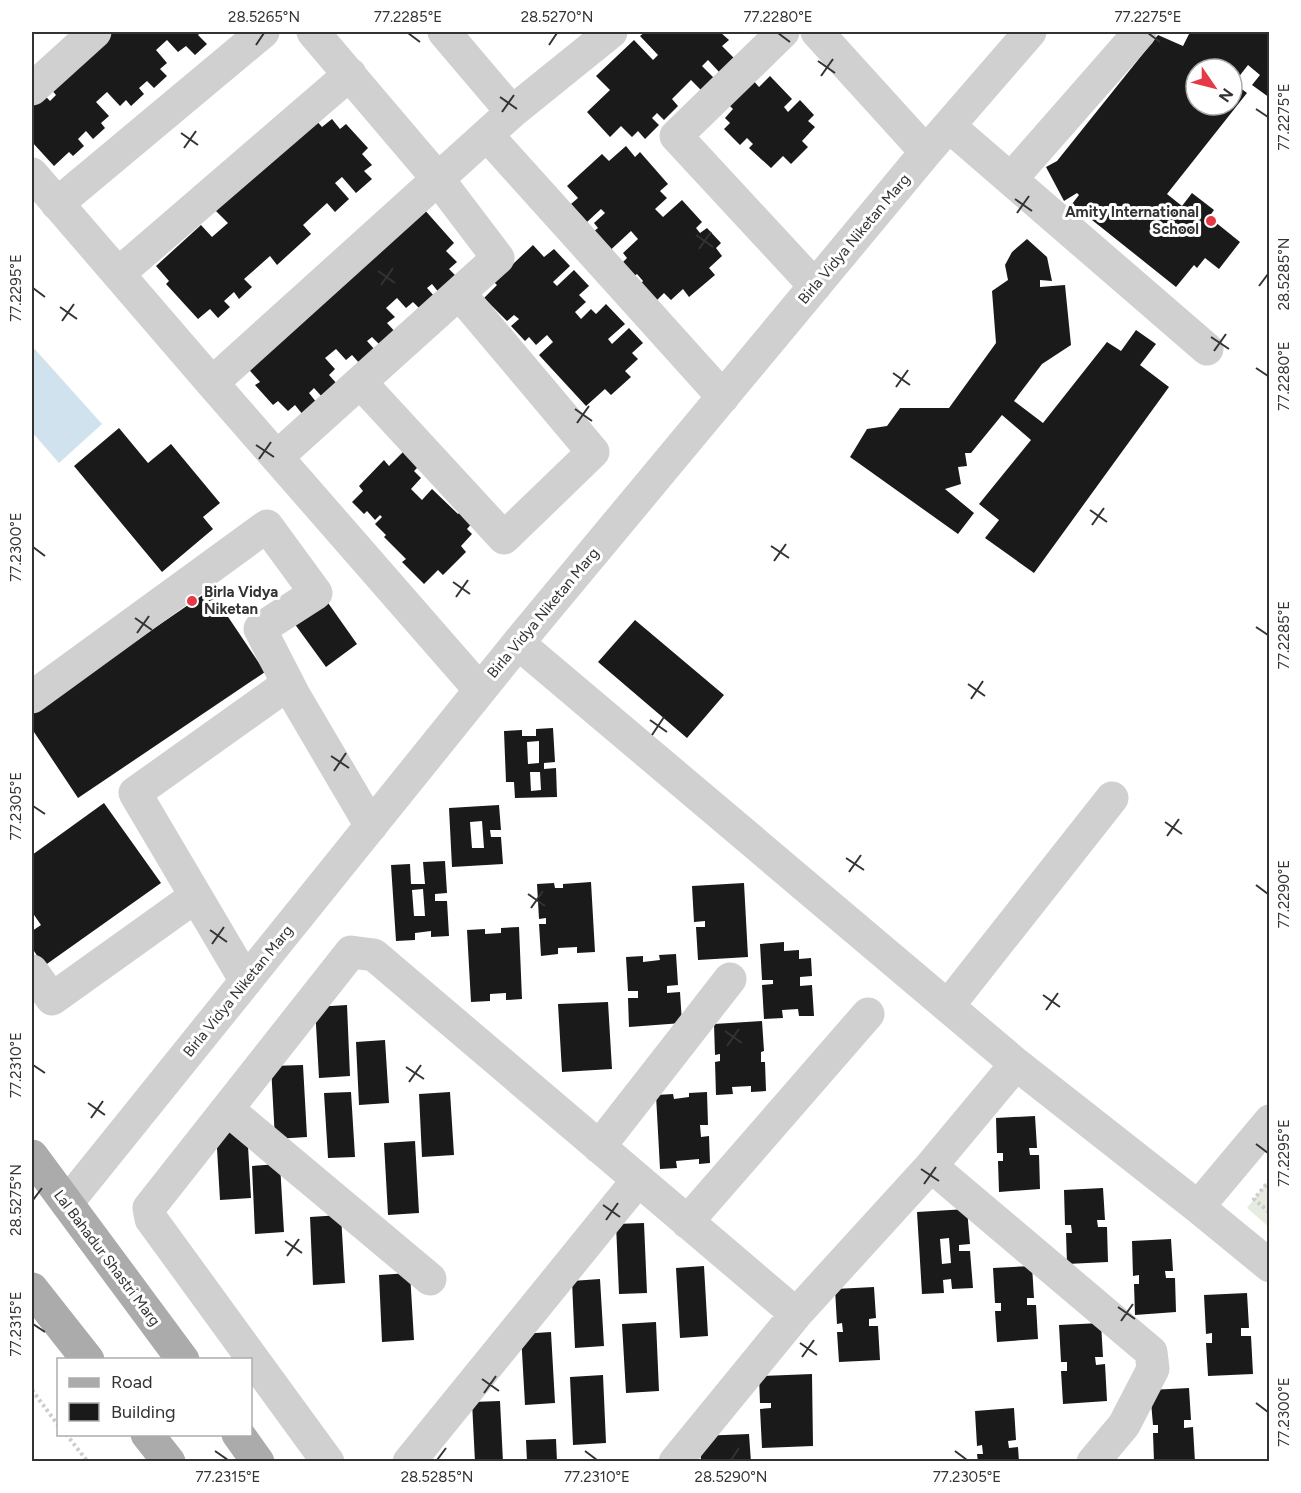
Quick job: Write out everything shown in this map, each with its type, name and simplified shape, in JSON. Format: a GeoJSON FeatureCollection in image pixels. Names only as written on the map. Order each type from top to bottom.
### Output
{"type":"FeatureCollection","features":[{"type":"Feature","properties":{"kind":"main road","name":"Lal Bahadur Shastri Marg"},"geometry":{"type":"LineString","coordinates":[[32,1156],[182,1358]]}},
{"type":"Feature","properties":{"kind":"main road"},"geometry":{"type":"LineString","coordinates":[[32,1289],[87,1358]]}},
{"type":"Feature","properties":{"kind":"main road"},"geometry":{"type":"LineString","coordinates":[[149,1436],[169,1461]]}},
{"type":"Feature","properties":{"kind":"main road"},"geometry":{"type":"LineString","coordinates":[[239,1436],[258,1461]]}},
{"type":"Feature","properties":{"kind":"street"},"geometry":{"type":"LineString","coordinates":[[32,89],[95,32]]}},
{"type":"Feature","properties":{"kind":"street"},"geometry":{"type":"LineString","coordinates":[[57,204],[263,32]]}},
{"type":"Feature","properties":{"kind":"street"},"geometry":{"type":"LineString","coordinates":[[277,457],[498,258],[438,179],[313,32]]}},
{"type":"Feature","properties":{"kind":"street"},"geometry":{"type":"LineString","coordinates":[[444,32],[512,112]]}},
{"type":"Feature","properties":{"kind":"street"},"geometry":{"type":"LineString","coordinates":[[212,383],[512,112],[611,32]]}},
{"type":"Feature","properties":{"kind":"street"},"geometry":{"type":"LineString","coordinates":[[783,32],[676,136],[815,286]]}},
{"type":"Feature","properties":{"kind":"street"},"geometry":{"type":"LineString","coordinates":[[817,32],[926,152]]}},
{"type":"Feature","properties":{"kind":"street","name":"Birla Vidya Niketan Marg"},"geometry":{"type":"LineString","coordinates":[[67,1203],[518,643],[926,152],[1030,32]]}},
{"type":"Feature","properties":{"kind":"street"},"geometry":{"type":"LineString","coordinates":[[1011,179],[1140,32]]}},
{"type":"Feature","properties":{"kind":"street"},"geometry":{"type":"LineString","coordinates":[[118,274],[350,74]]}},
{"type":"Feature","properties":{"kind":"street"},"geometry":{"type":"LineString","coordinates":[[949,126],[1207,348]]}},
{"type":"Feature","properties":{"kind":"street"},"geometry":{"type":"LineString","coordinates":[[487,135],[723,397]]}},
{"type":"Feature","properties":{"kind":"street"},"geometry":{"type":"LineString","coordinates":[[32,174],[480,690]]}},
{"type":"Feature","properties":{"kind":"street"},"geometry":{"type":"LineString","coordinates":[[360,382],[504,538],[593,452],[459,293]]}},
{"type":"Feature","properties":{"kind":"street"},"geometry":{"type":"LineString","coordinates":[[32,697],[267,526],[316,593],[260,629],[288,684],[370,826]]}},
{"type":"Feature","properties":{"kind":"street"},"geometry":{"type":"LineString","coordinates":[[518,643],[1016,1064],[1198,1207],[1269,1266]]}},
{"type":"Feature","properties":{"kind":"street"},"geometry":{"type":"LineString","coordinates":[[246,981],[135,793],[288,684]]}},
{"type":"Feature","properties":{"kind":"street"},"geometry":{"type":"LineString","coordinates":[[948,1006],[1112,798]]}},
{"type":"Feature","properties":{"kind":"street"},"geometry":{"type":"LineString","coordinates":[[32,971],[52,999],[196,896]]}},
{"type":"Feature","properties":{"kind":"street"},"geometry":{"type":"LineString","coordinates":[[328,1461],[151,1219],[149,1208],[351,952],[374,955],[796,1314]]}},
{"type":"Feature","properties":{"kind":"street"},"geometry":{"type":"LineString","coordinates":[[599,1147],[730,979]]}},
{"type":"Feature","properties":{"kind":"street"},"geometry":{"type":"LineString","coordinates":[[687,1222],[868,1014]]}},
{"type":"Feature","properties":{"kind":"street"},"geometry":{"type":"LineString","coordinates":[[675,1461],[796,1314],[930,1166],[1016,1064]]}},
{"type":"Feature","properties":{"kind":"street"},"geometry":{"type":"LineString","coordinates":[[227,1109],[430,1279]]}},
{"type":"Feature","properties":{"kind":"street"},"geometry":{"type":"LineString","coordinates":[[1198,1207],[1269,1121]]}},
{"type":"Feature","properties":{"kind":"street"},"geometry":{"type":"LineString","coordinates":[[930,1166],[1151,1352],[1154,1369],[1124,1425],[1093,1461]]}},
{"type":"Feature","properties":{"kind":"street"},"geometry":{"type":"LineString","coordinates":[[409,1461],[638,1180]]}},
{"type":"Feature","properties":{"kind":"path"},"geometry":{"type":"LineString","coordinates":[[1269,1180],[1254,1199],[1269,1213]]}},
{"type":"Feature","properties":{"kind":"path"},"geometry":{"type":"LineString","coordinates":[[32,1390],[57,1424]]}},
{"type":"Feature","properties":{"kind":"path"},"geometry":{"type":"LineString","coordinates":[[68,1436],[88,1461]]}},
{"type":"Feature","properties":{"kind":"shaded area"},"geometry":{"type":"Polygon","coordinates":[[[1269,1180],[1269,1227],[1247,1208],[1269,1180]]]}},
{"type":"Feature","properties":{"kind":"water"},"geometry":{"type":"Polygon","coordinates":[[[32,346],[102,424],[59,463],[32,432],[32,346]]]}},
{"type":"Feature","properties":{"kind":"building"},"geometry":{"type":"Polygon","coordinates":[[[106,32],[201,32],[198,35],[207,44],[195,55],[186,46],[178,52],[167,40],[156,50],[167,63],[160,69],[167,76],[154,88],[147,81],[139,88],[144,94],[131,106],[126,100],[120,106],[107,92],[96,102],[109,116],[101,123],[105,128],[93,139],[86,131],[78,139],[84,146],[73,156],[69,152],[54,166],[32,142],[32,93],[37,87],[50,101],[56,95],[44,81],[106,32]]]}},
{"type":"Feature","properties":{"kind":"building"},"geometry":{"type":"Polygon","coordinates":[[[645,32],[720,32],[729,40],[722,46],[735,59],[720,73],[708,60],[702,66],[714,78],[701,90],[691,80],[672,99],[678,106],[664,120],[657,113],[652,118],[659,125],[645,139],[638,131],[632,137],[621,126],[610,137],[587,112],[610,90],[596,76],[634,40],[653,60],[658,55],[640,36],[645,32]]]}},
{"type":"Feature","properties":{"kind":"building"},"geometry":{"type":"Polygon","coordinates":[[[1190,32],[1270,32],[1270,98],[1252,85],[1260,75],[1248,65],[1244,70],[1244,57],[1184,57],[1184,117],[1228,117],[1167,194],[1182,206],[1192,193],[1214,210],[1209,217],[1240,242],[1219,269],[1205,258],[1197,268],[1194,265],[1176,287],[1072,204],[1079,195],[1077,193],[1064,201],[1046,167],[1057,161],[1158,35],[1183,46],[1190,32]]]}},
{"type":"Feature","properties":{"kind":"building"},"geometry":{"type":"Polygon","coordinates":[[[770,76],[792,99],[784,107],[788,112],[800,100],[814,115],[808,121],[815,127],[802,141],[808,147],[791,164],[783,156],[771,168],[749,148],[753,144],[747,138],[740,145],[724,129],[730,123],[725,118],[733,109],[728,104],[752,79],[759,87],[770,76]]]}},
{"type":"Feature","properties":{"kind":"building"},"geometry":{"type":"Polygon","coordinates":[[[315,119],[322,127],[332,119],[340,129],[346,124],[368,148],[362,154],[372,165],[364,171],[372,179],[356,193],[342,177],[335,183],[349,199],[335,212],[327,203],[303,225],[311,234],[277,265],[270,256],[244,279],[252,287],[239,299],[234,292],[224,301],[230,307],[218,318],[210,309],[198,319],[166,284],[169,281],[156,266],[201,225],[212,237],[228,223],[215,210],[315,119]]]}},
{"type":"Feature","properties":{"kind":"building"},"geometry":{"type":"Polygon","coordinates":[[[626,146],[635,157],[640,152],[668,184],[660,191],[667,198],[655,209],[663,217],[682,200],[702,222],[696,228],[700,233],[707,228],[721,243],[716,248],[722,256],[709,268],[715,275],[689,297],[683,289],[671,300],[664,293],[655,302],[640,285],[643,281],[637,274],[634,276],[622,263],[627,258],[623,253],[638,239],[631,231],[604,256],[587,237],[598,228],[594,223],[605,213],[601,209],[587,222],[571,204],[578,198],[567,186],[602,154],[609,161],[626,146]]]}},
{"type":"Feature","properties":{"kind":"building"},"geometry":{"type":"Polygon","coordinates":[[[423,208],[454,243],[446,251],[457,262],[449,269],[458,278],[440,294],[432,284],[427,288],[435,297],[421,310],[413,302],[406,308],[397,298],[386,308],[395,317],[387,323],[397,334],[382,347],[372,337],[367,341],[376,351],[361,365],[352,355],[346,360],[336,349],[325,358],[335,369],[329,375],[339,386],[324,399],[314,388],[309,393],[317,403],[303,415],[295,405],[288,411],[278,401],[273,405],[255,385],[260,382],[243,363],[423,208]]]}},
{"type":"Feature","properties":{"kind":"building"},"geometry":{"type":"Polygon","coordinates":[[[1027,239],[1047,257],[1052,281],[1040,280],[1040,287],[1065,285],[1071,345],[1042,364],[1014,401],[1043,423],[1107,342],[1121,351],[1136,330],[1156,344],[1140,365],[1169,387],[1034,573],[985,538],[999,520],[979,504],[1031,440],[1002,415],[971,453],[965,453],[967,466],[958,467],[961,484],[945,489],[974,513],[958,534],[850,457],[867,429],[887,426],[900,408],[949,408],[996,343],[992,291],[1008,280],[1005,265],[1012,252],[1027,239]]]}},
{"type":"Feature","properties":{"kind":"building"},"geometry":{"type":"Polygon","coordinates":[[[533,245],[544,257],[554,249],[570,266],[553,282],[557,286],[574,270],[589,286],[579,295],[586,302],[575,312],[581,319],[591,309],[596,314],[606,304],[625,324],[608,339],[612,344],[629,328],[643,343],[632,353],[638,359],[625,371],[631,377],[611,395],[605,389],[586,406],[539,355],[553,342],[547,335],[536,345],[529,337],[525,341],[511,326],[519,319],[514,315],[507,321],[484,298],[497,285],[494,282],[533,245]]]}},
{"type":"Feature","properties":{"kind":"building"},"geometry":{"type":"Polygon","coordinates":[[[119,428],[148,463],[171,444],[220,503],[203,517],[213,529],[162,572],[74,466],[119,428]]]}},
{"type":"Feature","properties":{"kind":"building"},"geometry":{"type":"Polygon","coordinates":[[[407,448],[422,463],[414,471],[421,478],[411,489],[422,500],[432,489],[458,514],[463,510],[474,521],[467,529],[472,534],[461,546],[466,552],[443,575],[438,570],[424,584],[402,562],[406,559],[384,537],[386,535],[375,524],[382,517],[380,515],[375,520],[367,511],[364,514],[352,502],[363,491],[359,486],[384,460],[389,466],[407,448]]]}},
{"type":"Feature","properties":{"kind":"building"},"geometry":{"type":"Polygon","coordinates":[[[210,590],[265,672],[78,798],[32,729],[32,712],[210,590]]]}},
{"type":"Feature","properties":{"kind":"building"},"geometry":{"type":"Polygon","coordinates":[[[326,600],[357,644],[326,667],[294,623],[326,600]]]}},
{"type":"Feature","properties":{"kind":"building"},"geometry":{"type":"Polygon","coordinates":[[[635,620],[724,695],[687,738],[598,662],[635,620]]]}},
{"type":"Feature","properties":{"kind":"building"},"geometry":{"type":"Polygon","coordinates":[[[553,728],[555,762],[544,763],[544,769],[556,768],[557,797],[515,798],[514,782],[506,782],[504,731],[522,730],[522,736],[536,736],[536,729],[553,728]],[[539,741],[527,742],[528,764],[539,763],[539,741]],[[530,772],[531,791],[541,790],[540,772],[530,772]]]}},
{"type":"Feature","properties":{"kind":"building"},"geometry":{"type":"Polygon","coordinates":[[[104,803],[161,883],[44,966],[32,948],[32,931],[41,925],[32,912],[32,855],[104,803]]]}},
{"type":"Feature","properties":{"kind":"building"},"geometry":{"type":"Polygon","coordinates":[[[499,805],[501,830],[490,830],[491,837],[501,837],[503,864],[452,867],[449,808],[499,805]],[[482,821],[470,822],[472,848],[484,848],[482,821]]]}},
{"type":"Feature","properties":{"kind":"building"},"geometry":{"type":"Polygon","coordinates":[[[445,861],[447,893],[435,894],[435,901],[447,901],[449,936],[431,937],[431,931],[415,933],[415,940],[396,941],[391,865],[410,864],[411,884],[425,884],[423,862],[445,861]],[[423,889],[412,890],[414,916],[425,916],[423,889]]]}},
{"type":"Feature","properties":{"kind":"building"},"geometry":{"type":"Polygon","coordinates":[[[591,882],[595,952],[577,953],[577,947],[558,948],[558,954],[541,956],[539,924],[546,924],[546,918],[539,919],[537,884],[554,883],[555,888],[563,888],[563,884],[591,882]]]}},
{"type":"Feature","properties":{"kind":"building"},"geometry":{"type":"Polygon","coordinates":[[[744,883],[748,957],[698,960],[696,927],[705,927],[705,921],[694,922],[692,886],[744,883]]]}},
{"type":"Feature","properties":{"kind":"building"},"geometry":{"type":"Polygon","coordinates":[[[519,927],[522,999],[506,1000],[506,993],[490,994],[490,1001],[471,1002],[467,930],[485,929],[485,934],[501,933],[501,928],[519,927]]]}},
{"type":"Feature","properties":{"kind":"building"},"geometry":{"type":"Polygon","coordinates":[[[784,942],[784,951],[799,950],[799,959],[811,958],[812,976],[800,977],[800,986],[812,985],[814,1016],[799,1016],[798,1009],[782,1010],[783,1018],[764,1019],[762,985],[773,984],[773,980],[762,980],[760,944],[784,942]]]}},
{"type":"Feature","properties":{"kind":"building"},"geometry":{"type":"Polygon","coordinates":[[[676,954],[678,985],[667,986],[667,993],[680,992],[682,1023],[629,1027],[628,998],[638,998],[638,991],[628,991],[626,957],[643,956],[643,962],[660,960],[659,955],[676,954]]]}},
{"type":"Feature","properties":{"kind":"building"},"geometry":{"type":"Polygon","coordinates":[[[608,1002],[612,1069],[562,1072],[558,1004],[608,1002]]]}},
{"type":"Feature","properties":{"kind":"building"},"geometry":{"type":"Polygon","coordinates":[[[347,1005],[350,1076],[319,1078],[315,1007],[347,1005]]]}},
{"type":"Feature","properties":{"kind":"building"},"geometry":{"type":"Polygon","coordinates":[[[762,1021],[764,1051],[761,1052],[761,1062],[765,1062],[766,1091],[751,1092],[751,1086],[732,1087],[733,1094],[716,1095],[715,1062],[720,1061],[720,1054],[715,1055],[714,1024],[762,1021]]]}},
{"type":"Feature","properties":{"kind":"building"},"geometry":{"type":"Polygon","coordinates":[[[385,1040],[389,1103],[359,1105],[356,1042],[385,1040]]]}},
{"type":"Feature","properties":{"kind":"building"},"geometry":{"type":"Polygon","coordinates":[[[303,1065],[307,1137],[275,1139],[271,1066],[303,1065]]]}},
{"type":"Feature","properties":{"kind":"building"},"geometry":{"type":"Polygon","coordinates":[[[351,1092],[355,1157],[328,1158],[324,1093],[351,1092]]]}},
{"type":"Feature","properties":{"kind":"building"},"geometry":{"type":"Polygon","coordinates":[[[450,1092],[454,1155],[422,1157],[419,1094],[450,1092]]]}},
{"type":"Feature","properties":{"kind":"building"},"geometry":{"type":"Polygon","coordinates":[[[707,1092],[708,1125],[700,1125],[701,1137],[709,1136],[710,1163],[699,1164],[699,1159],[676,1161],[677,1168],[660,1169],[656,1095],[673,1094],[674,1099],[689,1097],[689,1093],[707,1092]]]}},
{"type":"Feature","properties":{"kind":"building"},"geometry":{"type":"Polygon","coordinates":[[[1035,1116],[1037,1148],[1029,1148],[1030,1155],[1039,1155],[1040,1189],[999,1192],[998,1161],[1003,1161],[1003,1153],[997,1153],[996,1118],[1035,1116]]]}},
{"type":"Feature","properties":{"kind":"building"},"geometry":{"type":"Polygon","coordinates":[[[247,1129],[251,1198],[220,1200],[216,1131],[247,1129]]]}},
{"type":"Feature","properties":{"kind":"building"},"geometry":{"type":"Polygon","coordinates":[[[415,1141],[419,1213],[388,1215],[384,1143],[415,1141]]]}},
{"type":"Feature","properties":{"kind":"building"},"geometry":{"type":"Polygon","coordinates":[[[280,1164],[284,1232],[255,1234],[252,1166],[280,1164]]]}},
{"type":"Feature","properties":{"kind":"building"},"geometry":{"type":"Polygon","coordinates":[[[1103,1188],[1105,1220],[1097,1220],[1098,1227],[1107,1227],[1108,1262],[1067,1264],[1066,1233],[1072,1233],[1071,1225],[1065,1225],[1064,1190],[1103,1188]]]}},
{"type":"Feature","properties":{"kind":"building"},"geometry":{"type":"Polygon","coordinates":[[[967,1209],[970,1244],[959,1245],[959,1251],[970,1251],[973,1288],[952,1289],[951,1279],[943,1280],[944,1293],[922,1294],[917,1212],[967,1209]],[[949,1238],[940,1239],[942,1264],[951,1263],[949,1238]]]}},
{"type":"Feature","properties":{"kind":"building"},"geometry":{"type":"Polygon","coordinates":[[[341,1215],[345,1283],[313,1285],[310,1217],[341,1215]]]}},
{"type":"Feature","properties":{"kind":"building"},"geometry":{"type":"Polygon","coordinates":[[[644,1223],[647,1293],[619,1294],[616,1224],[644,1223]]]}},
{"type":"Feature","properties":{"kind":"building"},"geometry":{"type":"Polygon","coordinates":[[[1171,1239],[1173,1271],[1165,1271],[1166,1278],[1175,1278],[1176,1312],[1135,1315],[1134,1284],[1139,1284],[1139,1275],[1133,1276],[1132,1241],[1171,1239]]]}},
{"type":"Feature","properties":{"kind":"building"},"geometry":{"type":"Polygon","coordinates":[[[704,1266],[708,1336],[680,1338],[676,1268],[704,1266]]]}},
{"type":"Feature","properties":{"kind":"building"},"geometry":{"type":"Polygon","coordinates":[[[1032,1266],[1034,1298],[1027,1298],[1027,1305],[1036,1305],[1038,1339],[997,1342],[995,1311],[1001,1311],[1001,1303],[995,1303],[993,1268],[1032,1266]]]}},
{"type":"Feature","properties":{"kind":"building"},"geometry":{"type":"Polygon","coordinates":[[[410,1273],[414,1340],[382,1342],[379,1275],[410,1273]]]}},
{"type":"Feature","properties":{"kind":"building"},"geometry":{"type":"Polygon","coordinates":[[[600,1279],[604,1346],[575,1348],[572,1281],[600,1279]]]}},
{"type":"Feature","properties":{"kind":"building"},"geometry":{"type":"Polygon","coordinates":[[[874,1287],[876,1318],[869,1319],[869,1326],[878,1326],[880,1360],[839,1362],[837,1332],[843,1332],[842,1323],[837,1324],[835,1289],[874,1287]]]}},
{"type":"Feature","properties":{"kind":"building"},"geometry":{"type":"Polygon","coordinates":[[[1247,1293],[1249,1328],[1241,1328],[1241,1336],[1251,1336],[1253,1374],[1208,1376],[1206,1343],[1212,1343],[1212,1333],[1206,1334],[1204,1295],[1247,1293]]]}},
{"type":"Feature","properties":{"kind":"building"},"geometry":{"type":"Polygon","coordinates":[[[656,1322],[659,1391],[626,1393],[622,1324],[656,1322]]]}},
{"type":"Feature","properties":{"kind":"building"},"geometry":{"type":"Polygon","coordinates":[[[1101,1323],[1103,1357],[1095,1357],[1096,1365],[1105,1364],[1107,1401],[1063,1404],[1061,1371],[1067,1371],[1067,1362],[1061,1362],[1059,1325],[1101,1323]]]}},
{"type":"Feature","properties":{"kind":"building"},"geometry":{"type":"Polygon","coordinates":[[[551,1332],[555,1403],[525,1405],[521,1334],[551,1332]]]}},
{"type":"Feature","properties":{"kind":"building"},"geometry":{"type":"Polygon","coordinates":[[[812,1374],[813,1446],[762,1448],[760,1409],[771,1408],[771,1403],[760,1403],[759,1376],[812,1374]]]}},
{"type":"Feature","properties":{"kind":"building"},"geometry":{"type":"Polygon","coordinates":[[[603,1375],[606,1443],[573,1445],[570,1377],[603,1375]]]}},
{"type":"Feature","properties":{"kind":"building"},"geometry":{"type":"Polygon","coordinates":[[[1189,1388],[1191,1420],[1184,1420],[1184,1428],[1193,1427],[1195,1462],[1154,1462],[1153,1433],[1158,1433],[1158,1425],[1153,1425],[1150,1390],[1189,1388]]]}},
{"type":"Feature","properties":{"kind":"building"},"geometry":{"type":"Polygon","coordinates":[[[500,1401],[503,1462],[475,1462],[472,1402],[500,1401]]]}},
{"type":"Feature","properties":{"kind":"building"},"geometry":{"type":"Polygon","coordinates":[[[1014,1408],[1016,1440],[1008,1441],[1009,1448],[1018,1447],[1019,1462],[978,1462],[977,1454],[983,1454],[982,1445],[977,1446],[975,1411],[1014,1408]]]}},
{"type":"Feature","properties":{"kind":"building"},"geometry":{"type":"Polygon","coordinates":[[[749,1434],[751,1462],[701,1462],[700,1436],[749,1434]]]}},
{"type":"Feature","properties":{"kind":"building"},"geometry":{"type":"Polygon","coordinates":[[[556,1439],[557,1462],[527,1462],[526,1440],[556,1439]]]}},
{"type":"Feature","properties":{"kind":"place","name":"Amity International School"},"geometry":{"type":"Point","coordinates":[1211,221]}},
{"type":"Feature","properties":{"kind":"place","name":"Birla Vidya Niketan"},"geometry":{"type":"Point","coordinates":[192,601]}}]}
